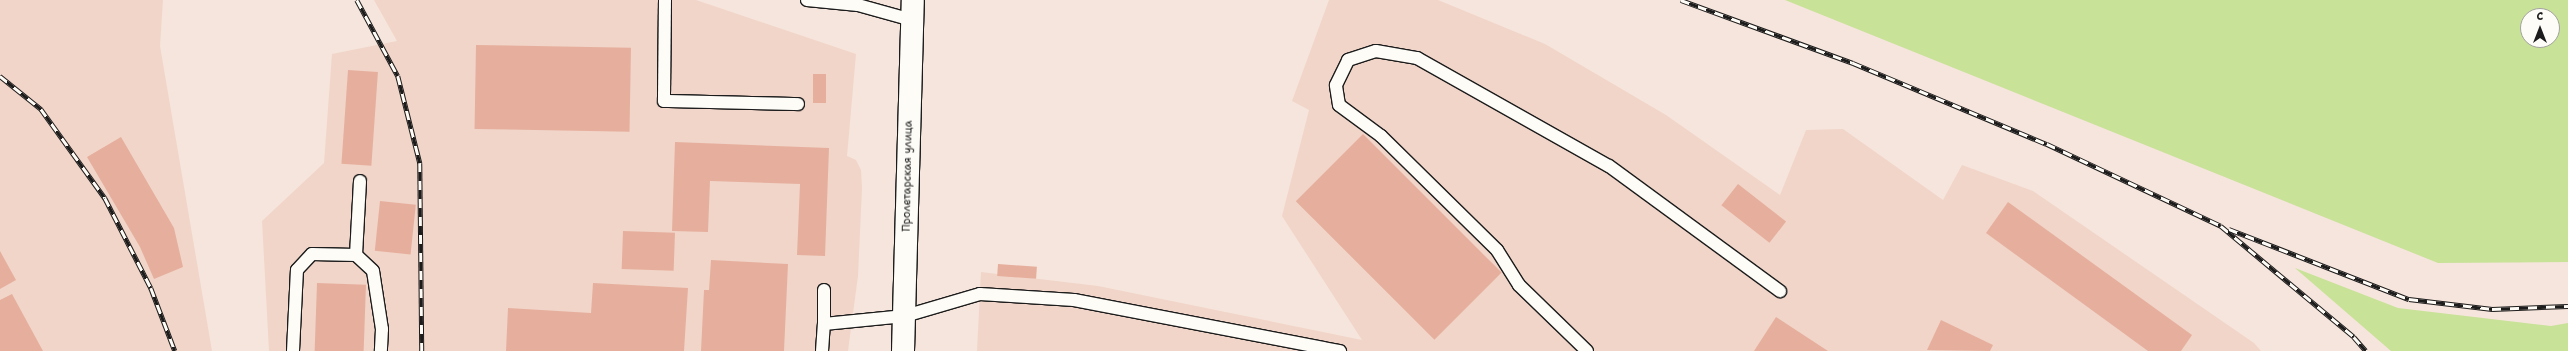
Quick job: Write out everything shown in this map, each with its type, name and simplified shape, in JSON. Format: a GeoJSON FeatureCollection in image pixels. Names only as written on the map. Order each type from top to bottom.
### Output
{"type":"FeatureCollection","features":[{"type":"Feature","properties":{"kind":"street","name":"Пролетарская улица"},"geometry":{"type":"LineString","coordinates":[[903,351],[912,10]]}},
{"type":"Feature","properties":{"kind":"lane"},"geometry":{"type":"LineString","coordinates":[[666,0],[664,101],[798,104]]}},
{"type":"Feature","properties":{"kind":"lane"},"geometry":{"type":"LineString","coordinates":[[807,0],[912,10]]}},
{"type":"Feature","properties":{"kind":"lane"},"geometry":{"type":"LineString","coordinates":[[1587,351],[1519,285],[1498,250],[1381,136],[1340,105],[1336,85],[1348,60],[1376,51],[1417,58],[1609,166],[1780,291]]}},
{"type":"Feature","properties":{"kind":"lane"},"geometry":{"type":"LineString","coordinates":[[356,255],[360,181]]}},
{"type":"Feature","properties":{"kind":"lane"},"geometry":{"type":"LineString","coordinates":[[292,351],[297,270],[312,254],[356,255],[373,271],[382,329],[381,351]]}},
{"type":"Feature","properties":{"kind":"lane"},"geometry":{"type":"LineString","coordinates":[[822,351],[824,290]]}},
{"type":"Feature","properties":{"kind":"lane"},"geometry":{"type":"LineString","coordinates":[[824,324],[905,316],[980,294],[1074,300],[1340,351]]}},
{"type":"Feature","properties":{"kind":"shaded area"},"geometry":{"type":"Polygon","coordinates":[[[0,0],[163,0],[160,46],[212,351],[0,351],[0,0]]]}},
{"type":"Feature","properties":{"kind":"shaded area"},"geometry":{"type":"Polygon","coordinates":[[[374,0],[696,0],[856,54],[847,156],[856,160],[861,170],[862,188],[858,276],[848,351],[269,351],[262,221],[324,163],[332,54],[397,41],[374,0]]]}},
{"type":"Feature","properties":{"kind":"shaded area"},"geometry":{"type":"Polygon","coordinates":[[[1329,0],[1438,0],[1545,44],[1666,115],[1780,195],[1806,130],[1843,129],[1943,200],[1962,165],[2033,191],[2254,343],[2261,351],[977,351],[981,272],[1098,286],[1362,340],[1282,216],[1309,110],[1292,101],[1329,0]]]}},
{"type":"Feature","properties":{"kind":"green space"},"geometry":{"type":"Polygon","coordinates":[[[1785,0],[2568,0],[2568,262],[2438,263],[1785,0]]]}},
{"type":"Feature","properties":{"kind":"green space"},"geometry":{"type":"Polygon","coordinates":[[[2295,268],[2398,308],[2551,326],[2568,323],[2568,351],[2391,351],[2295,268]]]}},
{"type":"Feature","properties":{"kind":"building"},"geometry":{"type":"Polygon","coordinates":[[[476,45],[631,48],[630,132],[475,129],[476,45]]]}},
{"type":"Feature","properties":{"kind":"building"},"geometry":{"type":"Polygon","coordinates":[[[348,70],[378,72],[371,166],[341,164],[348,70]]]}},
{"type":"Feature","properties":{"kind":"building"},"geometry":{"type":"Polygon","coordinates":[[[813,74],[826,74],[826,103],[813,103],[813,74]]]}},
{"type":"Feature","properties":{"kind":"building"},"geometry":{"type":"Polygon","coordinates":[[[1363,134],[1502,273],[1434,340],[1296,201],[1363,134]]]}},
{"type":"Feature","properties":{"kind":"building"},"geometry":{"type":"Polygon","coordinates":[[[121,137],[174,228],[183,267],[154,279],[140,247],[87,157],[121,137]]]}},
{"type":"Feature","properties":{"kind":"building"},"geometry":{"type":"Polygon","coordinates":[[[675,142],[829,148],[825,256],[797,255],[800,184],[710,181],[708,232],[672,231],[675,142]]]}},
{"type":"Feature","properties":{"kind":"building"},"geometry":{"type":"Polygon","coordinates":[[[1738,184],[1786,222],[1769,243],[1721,205],[1738,184]]]}},
{"type":"Feature","properties":{"kind":"building"},"geometry":{"type":"Polygon","coordinates":[[[380,201],[416,205],[411,254],[375,251],[380,201]]]}},
{"type":"Feature","properties":{"kind":"building"},"geometry":{"type":"Polygon","coordinates":[[[2008,202],[2192,335],[2181,351],[2148,351],[1986,233],[2008,202]]]}},
{"type":"Feature","properties":{"kind":"building"},"geometry":{"type":"Polygon","coordinates":[[[623,231],[675,233],[674,271],[622,269],[623,231]]]}},
{"type":"Feature","properties":{"kind":"building"},"geometry":{"type":"Polygon","coordinates":[[[0,251],[16,280],[0,289],[0,251]]]}},
{"type":"Feature","properties":{"kind":"building"},"geometry":{"type":"Polygon","coordinates":[[[711,260],[788,264],[784,351],[701,351],[704,290],[709,290],[711,260]]]}},
{"type":"Feature","properties":{"kind":"building"},"geometry":{"type":"Polygon","coordinates":[[[998,264],[1037,267],[1036,279],[997,276],[998,264]]]}},
{"type":"Feature","properties":{"kind":"building"},"geometry":{"type":"Polygon","coordinates":[[[317,283],[366,285],[364,351],[315,351],[317,283]]]}},
{"type":"Feature","properties":{"kind":"building"},"geometry":{"type":"Polygon","coordinates":[[[593,283],[688,288],[684,351],[506,351],[508,308],[591,313],[593,283]]]}},
{"type":"Feature","properties":{"kind":"building"},"geometry":{"type":"Polygon","coordinates":[[[12,294],[43,351],[0,351],[0,300],[12,294]]]}},
{"type":"Feature","properties":{"kind":"building"},"geometry":{"type":"Polygon","coordinates":[[[1776,317],[1828,351],[1754,351],[1776,317]]]}},
{"type":"Feature","properties":{"kind":"building"},"geometry":{"type":"Polygon","coordinates":[[[1941,320],[1993,345],[1990,351],[1927,350],[1941,320]]]}},
{"type":"Feature","properties":{"kind":"railway"},"geometry":{"type":"LineString","coordinates":[[357,0],[398,76],[420,163],[422,351]]}},
{"type":"Feature","properties":{"kind":"railway"},"geometry":{"type":"LineString","coordinates":[[1681,0],[1853,63],[2047,144],[2221,226],[2354,337],[2366,351]]}},
{"type":"Feature","properties":{"kind":"railway"},"geometry":{"type":"LineString","coordinates":[[0,76],[41,109],[105,198],[151,288],[175,351]]}},
{"type":"Feature","properties":{"kind":"railway"},"geometry":{"type":"LineString","coordinates":[[2229,229],[2409,299],[2492,309],[2568,306]]}}]}
